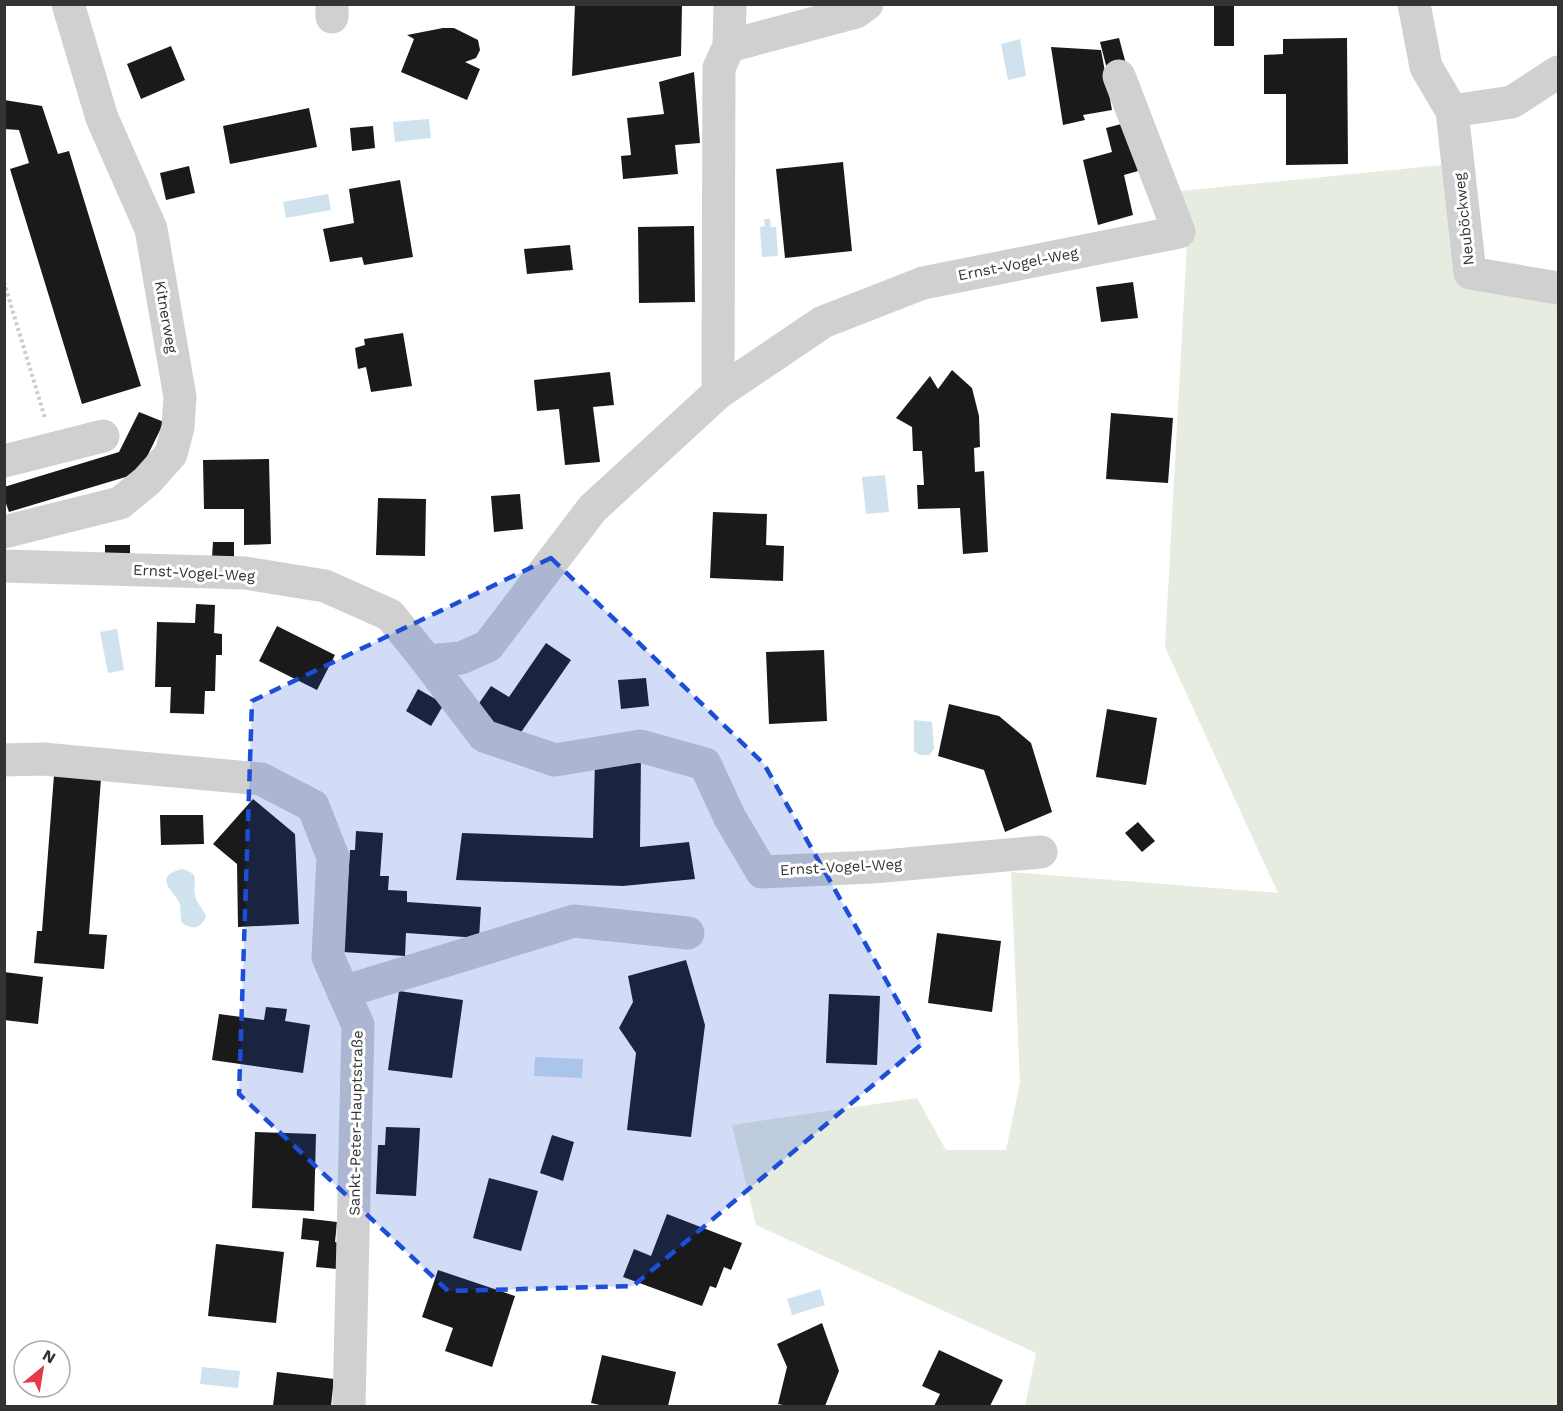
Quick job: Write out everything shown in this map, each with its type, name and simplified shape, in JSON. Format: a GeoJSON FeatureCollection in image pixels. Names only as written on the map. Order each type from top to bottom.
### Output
{"type":"FeatureCollection","features":[{"type":"Feature","properties":{"kind":"street","name":"Kitnerweg"},"geometry":{"type":"LineString","coordinates":[[4,532],[120,503],[147,481],[171,454],[178,427],[180,397],[151,229],[102,118],[68,4]]}},
{"type":"Feature","properties":{"kind":"street"},"geometry":{"type":"LineString","coordinates":[[718,393],[719,68],[729,46],[730,4]]}},
{"type":"Feature","properties":{"kind":"street"},"geometry":{"type":"LineString","coordinates":[[729,46],[856,12],[867,4]]}},
{"type":"Feature","properties":{"kind":"street"},"geometry":{"type":"LineString","coordinates":[[1414,4],[1426,68],[1452,111],[1512,102],[1558,72]]}},
{"type":"Feature","properties":{"kind":"street","name":"Ernst-Vogel-Weg"},"geometry":{"type":"LineString","coordinates":[[427,661],[462,658],[488,646],[592,509],[718,393],[823,322],[923,284],[1179,232],[1119,76]]}},
{"type":"Feature","properties":{"kind":"street","name":"Neuböckweg"},"geometry":{"type":"LineString","coordinates":[[1452,111],[1470,273],[1558,288]]}},
{"type":"Feature","properties":{"kind":"street"},"geometry":{"type":"LineString","coordinates":[[4,461],[103,436]]}},
{"type":"Feature","properties":{"kind":"street","name":"Ernst-Vogel-Weg"},"geometry":{"type":"LineString","coordinates":[[4,566],[245,573],[325,586],[390,615],[484,736],[555,760],[640,746],[705,764],[730,819],[762,872],[873,867],[1041,852]]}},
{"type":"Feature","properties":{"kind":"street","name":"Sankt-Peter-Hauptstraße"},"geometry":{"type":"LineString","coordinates":[[4,760],[43,759],[261,779],[313,806],[333,857],[328,957],[358,1025],[349,1407]]}},
{"type":"Feature","properties":{"kind":"street"},"geometry":{"type":"LineString","coordinates":[[343,992],[574,921],[687,933]]}},
{"type":"Feature","properties":{"kind":"path"},"geometry":{"type":"LineString","coordinates":[[4,282],[54,448]]}},
{"type":"Feature","properties":{"kind":"highlighted area"},"geometry":{"type":"Polygon","coordinates":[[[551,558],[764,764],[922,1044],[633,1286],[448,1291],[239,1094],[252,701],[551,558]]]}},
{"type":"Feature","properties":{"kind":"shaded area"},"geometry":{"type":"Polygon","coordinates":[[[1442,165],[1461,280],[1558,289],[1558,1406],[1025,1406],[1036,1353],[756,1225],[732,1125],[917,1098],[946,1150],[1006,1150],[1020,1083],[1011,872],[1278,893],[1165,647],[1187,243],[1181,191],[1442,165]]]}},
{"type":"Feature","properties":{"kind":"water"},"geometry":{"type":"Polygon","coordinates":[[[1020,39],[1026,76],[1008,80],[1001,44],[1020,39]]]}},
{"type":"Feature","properties":{"kind":"water"},"geometry":{"type":"Polygon","coordinates":[[[429,119],[431,138],[395,142],[393,122],[429,119]]]}},
{"type":"Feature","properties":{"kind":"water"},"geometry":{"type":"Polygon","coordinates":[[[328,194],[331,210],[286,218],[283,202],[328,194]]]}},
{"type":"Feature","properties":{"kind":"water"},"geometry":{"type":"Polygon","coordinates":[[[764,219],[770,219],[771,227],[776,227],[778,256],[762,257],[760,227],[765,226],[764,219]]]}},
{"type":"Feature","properties":{"kind":"water"},"geometry":{"type":"Polygon","coordinates":[[[885,475],[889,512],[866,514],[862,477],[885,475]]]}},
{"type":"Feature","properties":{"kind":"water"},"geometry":{"type":"Polygon","coordinates":[[[117,629],[124,670],[108,673],[100,632],[117,629]]]}},
{"type":"Feature","properties":{"kind":"water"},"geometry":{"type":"Polygon","coordinates":[[[914,720],[932,722],[934,749],[929,755],[920,755],[914,751],[914,720]]]}},
{"type":"Feature","properties":{"kind":"water"},"geometry":{"type":"Polygon","coordinates":[[[182,869],[194,876],[196,898],[206,917],[196,927],[182,923],[180,904],[166,881],[173,872],[182,869]]]}},
{"type":"Feature","properties":{"kind":"water"},"geometry":{"type":"Polygon","coordinates":[[[535,1057],[583,1059],[582,1078],[534,1076],[535,1057]]]}},
{"type":"Feature","properties":{"kind":"water"},"geometry":{"type":"Polygon","coordinates":[[[820,1289],[825,1305],[792,1315],[787,1299],[820,1289]]]}},
{"type":"Feature","properties":{"kind":"water"},"geometry":{"type":"Polygon","coordinates":[[[202,1367],[240,1371],[238,1388],[200,1384],[202,1367]]]}},
{"type":"Feature","properties":{"kind":"building"},"geometry":{"type":"Polygon","coordinates":[[[575,4],[682,4],[681,56],[572,76],[575,4]]]}},
{"type":"Feature","properties":{"kind":"building"},"geometry":{"type":"Polygon","coordinates":[[[1214,4],[1234,4],[1234,46],[1214,46],[1214,4]]]}},
{"type":"Feature","properties":{"kind":"building"},"geometry":{"type":"Polygon","coordinates":[[[454,28],[478,40],[480,50],[476,58],[465,62],[480,69],[467,100],[401,72],[414,39],[407,35],[454,28]]]}},
{"type":"Feature","properties":{"kind":"building"},"geometry":{"type":"Polygon","coordinates":[[[1119,38],[1127,68],[1108,73],[1100,42],[1119,38]]]}},
{"type":"Feature","properties":{"kind":"building"},"geometry":{"type":"Polygon","coordinates":[[[1347,38],[1348,164],[1286,165],[1286,94],[1264,94],[1264,55],[1283,54],[1283,39],[1347,38]]]}},
{"type":"Feature","properties":{"kind":"building"},"geometry":{"type":"Polygon","coordinates":[[[171,46],[185,80],[141,99],[127,64],[171,46]]]}},
{"type":"Feature","properties":{"kind":"building"},"geometry":{"type":"Polygon","coordinates":[[[1051,47],[1101,50],[1112,110],[1083,115],[1085,120],[1063,125],[1051,47]]]}},
{"type":"Feature","properties":{"kind":"building"},"geometry":{"type":"Polygon","coordinates":[[[694,72],[700,143],[675,145],[678,174],[623,179],[621,156],[631,155],[627,118],[664,114],[659,82],[694,72]]]}},
{"type":"Feature","properties":{"kind":"building"},"geometry":{"type":"Polygon","coordinates":[[[4,100],[42,106],[58,154],[69,151],[141,386],[82,404],[10,169],[29,163],[19,130],[4,129],[4,100]]]}},
{"type":"Feature","properties":{"kind":"building"},"geometry":{"type":"Polygon","coordinates":[[[309,108],[317,147],[230,164],[223,126],[309,108]]]}},
{"type":"Feature","properties":{"kind":"building"},"geometry":{"type":"Polygon","coordinates":[[[1125,123],[1138,171],[1124,175],[1133,215],[1098,225],[1083,160],[1112,152],[1106,128],[1125,123]]]}},
{"type":"Feature","properties":{"kind":"building"},"geometry":{"type":"Polygon","coordinates":[[[373,126],[375,148],[352,151],[350,128],[373,126]]]}},
{"type":"Feature","properties":{"kind":"building"},"geometry":{"type":"Polygon","coordinates":[[[843,162],[852,251],[785,258],[776,169],[843,162]]]}},
{"type":"Feature","properties":{"kind":"building"},"geometry":{"type":"Polygon","coordinates":[[[189,166],[195,193],[166,200],[160,173],[189,166]]]}},
{"type":"Feature","properties":{"kind":"building"},"geometry":{"type":"Polygon","coordinates":[[[400,180],[413,257],[364,265],[362,257],[330,262],[323,229],[354,223],[349,189],[400,180]]]}},
{"type":"Feature","properties":{"kind":"building"},"geometry":{"type":"Polygon","coordinates":[[[694,226],[695,302],[639,303],[638,227],[694,226]]]}},
{"type":"Feature","properties":{"kind":"building"},"geometry":{"type":"Polygon","coordinates":[[[570,245],[573,270],[527,274],[524,249],[570,245]]]}},
{"type":"Feature","properties":{"kind":"building"},"geometry":{"type":"Polygon","coordinates":[[[1133,282],[1138,318],[1101,322],[1096,287],[1133,282]]]}},
{"type":"Feature","properties":{"kind":"building"},"geometry":{"type":"Polygon","coordinates":[[[403,333],[412,386],[371,392],[366,367],[358,369],[355,348],[365,345],[364,339],[403,333]]]}},
{"type":"Feature","properties":{"kind":"building"},"geometry":{"type":"Polygon","coordinates":[[[952,370],[972,388],[979,416],[980,447],[974,448],[975,472],[984,471],[988,552],[963,554],[960,508],[918,509],[917,485],[924,485],[922,451],[913,451],[912,427],[896,418],[930,376],[938,389],[952,370]]]}},
{"type":"Feature","properties":{"kind":"building"},"geometry":{"type":"Polygon","coordinates":[[[610,372],[614,405],[593,407],[600,462],[565,465],[559,409],[537,411],[534,380],[610,372]]]}},
{"type":"Feature","properties":{"kind":"building"},"geometry":{"type":"Polygon","coordinates":[[[139,412],[164,422],[139,473],[9,512],[4,498],[4,487],[119,452],[139,412]]]}},
{"type":"Feature","properties":{"kind":"building"},"geometry":{"type":"Polygon","coordinates":[[[1111,413],[1173,418],[1168,483],[1106,479],[1111,413]]]}},
{"type":"Feature","properties":{"kind":"building"},"geometry":{"type":"Polygon","coordinates":[[[269,459],[271,544],[244,545],[244,509],[204,509],[203,460],[269,459]]]}},
{"type":"Feature","properties":{"kind":"building"},"geometry":{"type":"Polygon","coordinates":[[[520,494],[523,529],[494,532],[491,496],[520,494]]]}},
{"type":"Feature","properties":{"kind":"building"},"geometry":{"type":"Polygon","coordinates":[[[378,498],[426,499],[425,556],[376,555],[378,498]]]}},
{"type":"Feature","properties":{"kind":"building"},"geometry":{"type":"Polygon","coordinates":[[[713,512],[767,514],[766,545],[784,546],[783,581],[710,578],[713,512]]]}},
{"type":"Feature","properties":{"kind":"building"},"geometry":{"type":"Polygon","coordinates":[[[213,542],[234,542],[234,559],[212,558],[213,542]]]}},
{"type":"Feature","properties":{"kind":"building"},"geometry":{"type":"Polygon","coordinates":[[[105,545],[130,545],[130,565],[105,565],[105,545]]]}},
{"type":"Feature","properties":{"kind":"building"},"geometry":{"type":"Polygon","coordinates":[[[196,604],[215,605],[214,633],[222,634],[222,655],[216,655],[215,691],[205,691],[204,714],[170,713],[171,687],[155,687],[157,622],[195,623],[196,604]]]}},
{"type":"Feature","properties":{"kind":"building"},"geometry":{"type":"Polygon","coordinates":[[[277,626],[335,655],[317,690],[259,661],[277,626]]]}},
{"type":"Feature","properties":{"kind":"building"},"geometry":{"type":"Polygon","coordinates":[[[546,643],[571,660],[515,741],[473,712],[491,686],[509,697],[546,643]]]}},
{"type":"Feature","properties":{"kind":"building"},"geometry":{"type":"Polygon","coordinates":[[[824,650],[827,721],[769,724],[766,652],[824,650]]]}},
{"type":"Feature","properties":{"kind":"building"},"geometry":{"type":"Polygon","coordinates":[[[646,678],[649,706],[621,709],[618,680],[646,678]]]}},
{"type":"Feature","properties":{"kind":"building"},"geometry":{"type":"Polygon","coordinates":[[[418,689],[444,704],[431,726],[406,711],[418,689]]]}},
{"type":"Feature","properties":{"kind":"building"},"geometry":{"type":"Polygon","coordinates":[[[949,704],[999,716],[1031,743],[1052,812],[1005,832],[984,770],[938,756],[949,704]]]}},
{"type":"Feature","properties":{"kind":"building"},"geometry":{"type":"Polygon","coordinates":[[[1107,709],[1157,718],[1146,785],[1096,777],[1107,709]]]}},
{"type":"Feature","properties":{"kind":"building"},"geometry":{"type":"Polygon","coordinates":[[[641,755],[640,847],[689,842],[695,879],[623,886],[456,880],[462,833],[593,838],[595,761],[641,755]]]}},
{"type":"Feature","properties":{"kind":"building"},"geometry":{"type":"Polygon","coordinates":[[[54,775],[101,779],[89,934],[107,935],[104,969],[34,963],[37,931],[42,931],[54,775]]]}},
{"type":"Feature","properties":{"kind":"building"},"geometry":{"type":"Polygon","coordinates":[[[253,799],[295,834],[299,924],[238,927],[237,864],[213,844],[253,799]]]}},
{"type":"Feature","properties":{"kind":"building"},"geometry":{"type":"Polygon","coordinates":[[[160,815],[203,815],[204,844],[161,845],[160,815]]]}},
{"type":"Feature","properties":{"kind":"building"},"geometry":{"type":"Polygon","coordinates":[[[1138,822],[1155,841],[1142,852],[1125,833],[1138,822]]]}},
{"type":"Feature","properties":{"kind":"building"},"geometry":{"type":"Polygon","coordinates":[[[356,831],[383,833],[380,876],[389,876],[388,890],[407,891],[407,902],[481,907],[479,938],[406,933],[405,956],[343,952],[350,850],[355,850],[356,831]]]}},
{"type":"Feature","properties":{"kind":"building"},"geometry":{"type":"Polygon","coordinates":[[[937,933],[1001,941],[992,1012],[928,1003],[937,933]]]}},
{"type":"Feature","properties":{"kind":"building"},"geometry":{"type":"Polygon","coordinates":[[[686,960],[705,1025],[691,1137],[627,1130],[636,1053],[619,1028],[633,1002],[628,976],[686,960]]]}},
{"type":"Feature","properties":{"kind":"building"},"geometry":{"type":"Polygon","coordinates":[[[4,972],[43,977],[38,1024],[4,1020],[4,972]]]}},
{"type":"Feature","properties":{"kind":"building"},"geometry":{"type":"Polygon","coordinates":[[[399,991],[463,1000],[452,1078],[388,1070],[399,991]]]}},
{"type":"Feature","properties":{"kind":"building"},"geometry":{"type":"Polygon","coordinates":[[[829,994],[880,996],[877,1065],[826,1063],[829,994]]]}},
{"type":"Feature","properties":{"kind":"building"},"geometry":{"type":"Polygon","coordinates":[[[266,1007],[287,1009],[285,1021],[310,1025],[303,1073],[212,1060],[219,1014],[264,1020],[266,1007]]]}},
{"type":"Feature","properties":{"kind":"building"},"geometry":{"type":"Polygon","coordinates":[[[386,1127],[420,1128],[416,1196],[376,1194],[378,1145],[385,1145],[386,1127]]]}},
{"type":"Feature","properties":{"kind":"building"},"geometry":{"type":"Polygon","coordinates":[[[255,1132],[316,1134],[314,1211],[252,1208],[255,1132]]]}},
{"type":"Feature","properties":{"kind":"building"},"geometry":{"type":"Polygon","coordinates":[[[552,1135],[574,1142],[563,1181],[540,1173],[552,1135]]]}},
{"type":"Feature","properties":{"kind":"building"},"geometry":{"type":"Polygon","coordinates":[[[489,1178],[538,1191],[521,1251],[473,1238],[489,1178]]]}},
{"type":"Feature","properties":{"kind":"building"},"geometry":{"type":"Polygon","coordinates":[[[667,1214],[742,1243],[731,1270],[724,1267],[716,1288],[710,1286],[702,1306],[623,1277],[634,1249],[651,1256],[667,1214]]]}},
{"type":"Feature","properties":{"kind":"building"},"geometry":{"type":"Polygon","coordinates":[[[303,1218],[337,1222],[335,1242],[340,1243],[337,1269],[316,1267],[319,1241],[301,1239],[303,1218]]]}},
{"type":"Feature","properties":{"kind":"building"},"geometry":{"type":"Polygon","coordinates":[[[216,1244],[284,1252],[276,1323],[208,1316],[216,1244]]]}},
{"type":"Feature","properties":{"kind":"building"},"geometry":{"type":"Polygon","coordinates":[[[438,1270],[515,1296],[492,1367],[445,1351],[453,1328],[422,1317],[438,1270]]]}},
{"type":"Feature","properties":{"kind":"building"},"geometry":{"type":"Polygon","coordinates":[[[822,1323],[839,1371],[825,1406],[778,1404],[787,1367],[777,1344],[822,1323]]]}},
{"type":"Feature","properties":{"kind":"building"},"geometry":{"type":"Polygon","coordinates":[[[939,1350],[1003,1380],[990,1406],[934,1406],[940,1394],[922,1386],[939,1350]]]}},
{"type":"Feature","properties":{"kind":"building"},"geometry":{"type":"Polygon","coordinates":[[[602,1355],[676,1372],[668,1406],[604,1406],[591,1403],[602,1355]]]}},
{"type":"Feature","properties":{"kind":"building"},"geometry":{"type":"Polygon","coordinates":[[[277,1372],[334,1379],[331,1406],[273,1406],[277,1372]]]}}]}
